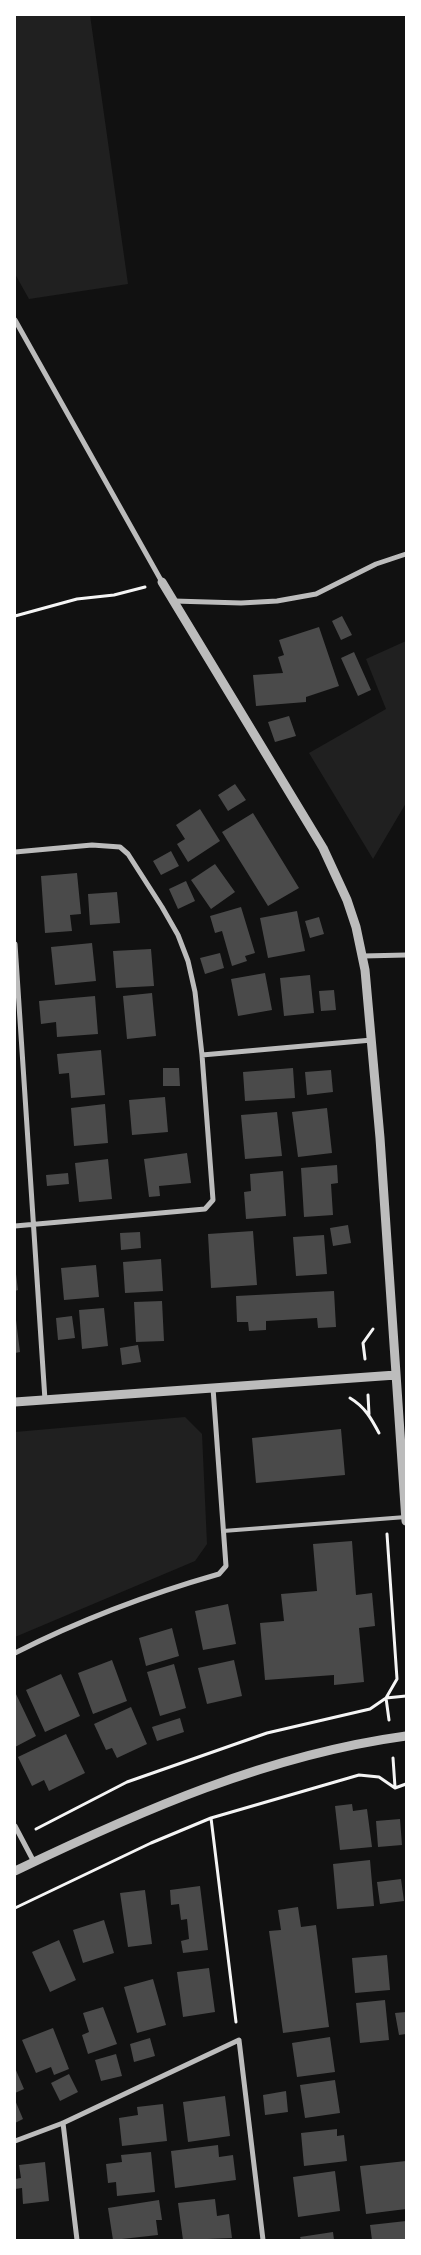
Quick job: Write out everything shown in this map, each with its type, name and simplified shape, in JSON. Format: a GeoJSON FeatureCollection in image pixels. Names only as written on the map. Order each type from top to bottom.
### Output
{"type":"FeatureCollection","features":[{"type":"Feature","properties":{"kind":"street"},"geometry":{"type":"LineString","coordinates":[[15,320],[162,582],[323,848],[347,900],[363,956],[372,1040],[406,1521]]}},
{"type":"Feature","properties":{"kind":"street"},"geometry":{"type":"LineString","coordinates":[[174,601],[241,603],[276,601],[316,594],[376,564],[406,554]]}},
{"type":"Feature","properties":{"kind":"street"},"geometry":{"type":"LineString","coordinates":[[15,852],[113,845],[120,847],[128,854],[178,935],[188,961],[195,992],[202,1055],[213,1200],[205,1209],[15,1226]]}},
{"type":"Feature","properties":{"kind":"street"},"geometry":{"type":"LineString","coordinates":[[15,944],[45,1400]]}},
{"type":"Feature","properties":{"kind":"street"},"geometry":{"type":"LineString","coordinates":[[363,956],[406,955]]}},
{"type":"Feature","properties":{"kind":"street"},"geometry":{"type":"LineString","coordinates":[[202,1055],[372,1040]]}},
{"type":"Feature","properties":{"kind":"street"},"geometry":{"type":"LineString","coordinates":[[15,1402],[396,1375]]}},
{"type":"Feature","properties":{"kind":"street"},"geometry":{"type":"LineString","coordinates":[[15,1653],[76,1624],[145,1598],[219,1574],[226,1566],[213,1388]]}},
{"type":"Feature","properties":{"kind":"street"},"geometry":{"type":"LineString","coordinates":[[15,1871],[160,1804],[224,1780],[314,1754],[406,1736]]}},
{"type":"Feature","properties":{"kind":"street"},"geometry":{"type":"LineString","coordinates":[[15,1826],[34,1862]]}},
{"type":"Feature","properties":{"kind":"street"},"geometry":{"type":"LineString","coordinates":[[15,2141],[63,2123],[239,2040],[264,2240]]}},
{"type":"Feature","properties":{"kind":"street"},"geometry":{"type":"LineString","coordinates":[[63,2123],[78,2240]]}},
{"type":"Feature","properties":{"kind":"lane"},"geometry":{"type":"LineString","coordinates":[[223,1531],[406,1517]]}},
{"type":"Feature","properties":{"kind":"path"},"geometry":{"type":"LineString","coordinates":[[15,616],[78,599],[114,595],[162,582]]}},
{"type":"Feature","properties":{"kind":"path"},"geometry":{"type":"LineString","coordinates":[[369,1414],[363,1343],[373,1328]]}},
{"type":"Feature","properties":{"kind":"path"},"geometry":{"type":"LineString","coordinates":[[349,1398],[360,1404],[369,1414],[380,1435]]}},
{"type":"Feature","properties":{"kind":"path"},"geometry":{"type":"LineString","coordinates":[[21,1837],[127,1782],[267,1733],[370,1709],[386,1698],[397,1678],[386,1518]]}},
{"type":"Feature","properties":{"kind":"path"},"geometry":{"type":"LineString","coordinates":[[15,1908],[151,1843],[211,1818],[359,1775],[379,1778],[395,1788],[406,1784]]}},
{"type":"Feature","properties":{"kind":"path"},"geometry":{"type":"LineString","coordinates":[[211,1818],[239,2040]]}},
{"type":"Feature","properties":{"kind":"shaded area"},"geometry":{"type":"Polygon","coordinates":[[[15,15],[90,15],[128,284],[29,299],[15,274],[15,15]]]}},
{"type":"Feature","properties":{"kind":"shaded area"},"geometry":{"type":"Polygon","coordinates":[[[406,641],[406,803],[373,859],[309,753],[386,709],[366,659],[406,641]]]}},
{"type":"Feature","properties":{"kind":"shaded area"},"geometry":{"type":"Polygon","coordinates":[[[185,1417],[202,1434],[207,1544],[195,1561],[15,1637],[15,1432],[185,1417]]]}},
{"type":"Feature","properties":{"kind":"building"},"geometry":{"type":"Polygon","coordinates":[[[342,616],[352,635],[341,640],[332,621],[342,616]]]}},
{"type":"Feature","properties":{"kind":"building"},"geometry":{"type":"Polygon","coordinates":[[[319,627],[339,686],[306,697],[306,702],[256,706],[253,675],[283,673],[278,657],[284,655],[279,640],[319,627]]]}},
{"type":"Feature","properties":{"kind":"building"},"geometry":{"type":"Polygon","coordinates":[[[354,652],[371,690],[358,696],[341,658],[354,652]]]}},
{"type":"Feature","properties":{"kind":"building"},"geometry":{"type":"Polygon","coordinates":[[[289,716],[296,736],[275,742],[268,722],[289,716]]]}},
{"type":"Feature","properties":{"kind":"building"},"geometry":{"type":"Polygon","coordinates":[[[235,784],[246,800],[228,811],[218,795],[235,784]]]}},
{"type":"Feature","properties":{"kind":"building"},"geometry":{"type":"Polygon","coordinates":[[[200,809],[220,841],[188,862],[177,844],[185,839],[176,825],[200,809]]]}},
{"type":"Feature","properties":{"kind":"building"},"geometry":{"type":"Polygon","coordinates":[[[253,813],[299,888],[268,906],[222,832],[253,813]]]}},
{"type":"Feature","properties":{"kind":"building"},"geometry":{"type":"Polygon","coordinates":[[[171,851],[179,866],[161,875],[153,861],[171,851]]]}},
{"type":"Feature","properties":{"kind":"building"},"geometry":{"type":"Polygon","coordinates":[[[215,864],[235,892],[211,909],[191,880],[215,864]]]}},
{"type":"Feature","properties":{"kind":"building"},"geometry":{"type":"Polygon","coordinates":[[[77,873],[81,914],[70,915],[72,931],[45,933],[41,876],[77,873]]]}},
{"type":"Feature","properties":{"kind":"building"},"geometry":{"type":"Polygon","coordinates":[[[186,881],[195,901],[178,909],[169,889],[186,881]]]}},
{"type":"Feature","properties":{"kind":"building"},"geometry":{"type":"Polygon","coordinates":[[[117,892],[120,923],[90,925],[88,894],[117,892]]]}},
{"type":"Feature","properties":{"kind":"building"},"geometry":{"type":"Polygon","coordinates":[[[241,907],[255,953],[245,956],[247,961],[232,966],[222,931],[215,933],[210,916],[241,907]]]}},
{"type":"Feature","properties":{"kind":"building"},"geometry":{"type":"Polygon","coordinates":[[[297,911],[305,951],[268,958],[260,918],[297,911]]]}},
{"type":"Feature","properties":{"kind":"building"},"geometry":{"type":"Polygon","coordinates":[[[319,917],[324,934],[310,938],[305,921],[319,917]]]}},
{"type":"Feature","properties":{"kind":"building"},"geometry":{"type":"Polygon","coordinates":[[[92,943],[96,981],[55,985],[51,947],[92,943]]]}},
{"type":"Feature","properties":{"kind":"building"},"geometry":{"type":"Polygon","coordinates":[[[151,949],[154,986],[116,988],[113,951],[151,949]]]}},
{"type":"Feature","properties":{"kind":"building"},"geometry":{"type":"Polygon","coordinates":[[[220,953],[224,968],[205,974],[200,958],[220,953]]]}},
{"type":"Feature","properties":{"kind":"building"},"geometry":{"type":"Polygon","coordinates":[[[265,973],[272,1010],[238,1016],[231,979],[265,973]]]}},
{"type":"Feature","properties":{"kind":"building"},"geometry":{"type":"Polygon","coordinates":[[[310,975],[314,1013],[284,1016],[280,978],[310,975]]]}},
{"type":"Feature","properties":{"kind":"building"},"geometry":{"type":"Polygon","coordinates":[[[334,990],[336,1010],[321,1011],[319,991],[334,990]]]}},
{"type":"Feature","properties":{"kind":"building"},"geometry":{"type":"Polygon","coordinates":[[[152,993],[156,1036],[127,1039],[123,996],[152,993]]]}},
{"type":"Feature","properties":{"kind":"building"},"geometry":{"type":"Polygon","coordinates":[[[95,996],[98,1034],[57,1037],[56,1022],[41,1024],[39,1001],[95,996]]]}},
{"type":"Feature","properties":{"kind":"building"},"geometry":{"type":"Polygon","coordinates":[[[101,1050],[105,1095],[71,1098],[69,1073],[59,1074],[57,1054],[101,1050]]]}},
{"type":"Feature","properties":{"kind":"building"},"geometry":{"type":"Polygon","coordinates":[[[163,1068],[179,1068],[180,1086],[163,1086],[163,1068]]]}},
{"type":"Feature","properties":{"kind":"building"},"geometry":{"type":"Polygon","coordinates":[[[293,1068],[295,1098],[245,1101],[243,1072],[293,1068]]]}},
{"type":"Feature","properties":{"kind":"building"},"geometry":{"type":"Polygon","coordinates":[[[331,1070],[333,1092],[307,1095],[305,1072],[331,1070]]]}},
{"type":"Feature","properties":{"kind":"building"},"geometry":{"type":"Polygon","coordinates":[[[165,1097],[168,1132],[132,1135],[129,1100],[165,1097]]]}},
{"type":"Feature","properties":{"kind":"building"},"geometry":{"type":"Polygon","coordinates":[[[105,1104],[108,1143],[74,1146],[71,1108],[105,1104]]]}},
{"type":"Feature","properties":{"kind":"building"},"geometry":{"type":"Polygon","coordinates":[[[327,1108],[332,1153],[298,1157],[292,1112],[327,1108]]]}},
{"type":"Feature","properties":{"kind":"building"},"geometry":{"type":"Polygon","coordinates":[[[277,1112],[282,1156],[245,1159],[241,1115],[277,1112]]]}},
{"type":"Feature","properties":{"kind":"building"},"geometry":{"type":"Polygon","coordinates":[[[187,1153],[191,1183],[159,1186],[160,1196],[149,1197],[144,1159],[187,1153]]]}},
{"type":"Feature","properties":{"kind":"building"},"geometry":{"type":"Polygon","coordinates":[[[108,1159],[112,1199],[79,1202],[75,1163],[108,1159]]]}},
{"type":"Feature","properties":{"kind":"building"},"geometry":{"type":"Polygon","coordinates":[[[337,1165],[338,1183],[331,1184],[333,1215],[304,1217],[301,1168],[337,1165]]]}},
{"type":"Feature","properties":{"kind":"building"},"geometry":{"type":"Polygon","coordinates":[[[283,1171],[286,1216],[246,1219],[244,1192],[251,1191],[250,1174],[283,1171]]]}},
{"type":"Feature","properties":{"kind":"building"},"geometry":{"type":"Polygon","coordinates":[[[68,1173],[69,1184],[47,1186],[46,1175],[68,1173]]]}},
{"type":"Feature","properties":{"kind":"building"},"geometry":{"type":"Polygon","coordinates":[[[348,1225],[351,1243],[333,1246],[330,1228],[348,1225]]]}},
{"type":"Feature","properties":{"kind":"building"},"geometry":{"type":"Polygon","coordinates":[[[253,1231],[257,1285],[211,1288],[208,1234],[253,1231]]]}},
{"type":"Feature","properties":{"kind":"building"},"geometry":{"type":"Polygon","coordinates":[[[140,1232],[141,1248],[121,1250],[120,1233],[140,1232]]]}},
{"type":"Feature","properties":{"kind":"building"},"geometry":{"type":"Polygon","coordinates":[[[324,1235],[327,1274],[296,1276],[293,1237],[324,1235]]]}},
{"type":"Feature","properties":{"kind":"building"},"geometry":{"type":"Polygon","coordinates":[[[161,1259],[163,1291],[125,1293],[123,1262],[161,1259]]]}},
{"type":"Feature","properties":{"kind":"building"},"geometry":{"type":"Polygon","coordinates":[[[96,1265],[99,1297],[64,1300],[61,1268],[96,1265]]]}},
{"type":"Feature","properties":{"kind":"building"},"geometry":{"type":"Polygon","coordinates":[[[15,1275],[18,1290],[15,1291],[15,1275]]]}},
{"type":"Feature","properties":{"kind":"building"},"geometry":{"type":"Polygon","coordinates":[[[334,1291],[336,1327],[318,1328],[317,1318],[266,1321],[266,1330],[249,1331],[248,1322],[237,1322],[236,1296],[334,1291]]]}},
{"type":"Feature","properties":{"kind":"building"},"geometry":{"type":"Polygon","coordinates":[[[162,1301],[164,1341],[136,1342],[134,1302],[162,1301]]]}},
{"type":"Feature","properties":{"kind":"building"},"geometry":{"type":"Polygon","coordinates":[[[104,1308],[108,1346],[82,1349],[79,1310],[104,1308]]]}},
{"type":"Feature","properties":{"kind":"building"},"geometry":{"type":"Polygon","coordinates":[[[15,1312],[20,1352],[15,1353],[15,1312]]]}},
{"type":"Feature","properties":{"kind":"building"},"geometry":{"type":"Polygon","coordinates":[[[72,1316],[75,1338],[58,1340],[56,1318],[72,1316]]]}},
{"type":"Feature","properties":{"kind":"building"},"geometry":{"type":"Polygon","coordinates":[[[138,1345],[141,1362],[122,1365],[120,1348],[138,1345]]]}},
{"type":"Feature","properties":{"kind":"building"},"geometry":{"type":"Polygon","coordinates":[[[341,1429],[345,1475],[256,1483],[252,1438],[341,1429]]]}},
{"type":"Feature","properties":{"kind":"building"},"geometry":{"type":"Polygon","coordinates":[[[352,1541],[356,1595],[372,1593],[375,1626],[359,1628],[364,1682],[334,1685],[334,1675],[265,1680],[260,1623],[284,1621],[281,1594],[317,1591],[313,1544],[352,1541]]]}},
{"type":"Feature","properties":{"kind":"building"},"geometry":{"type":"Polygon","coordinates":[[[228,1604],[236,1644],[203,1650],[195,1611],[228,1604]]]}},
{"type":"Feature","properties":{"kind":"building"},"geometry":{"type":"Polygon","coordinates":[[[172,1628],[179,1656],[146,1666],[139,1638],[172,1628]]]}},
{"type":"Feature","properties":{"kind":"building"},"geometry":{"type":"Polygon","coordinates":[[[112,1660],[127,1701],[93,1714],[78,1673],[112,1660]]]}},
{"type":"Feature","properties":{"kind":"building"},"geometry":{"type":"Polygon","coordinates":[[[234,1660],[242,1696],[207,1704],[198,1668],[234,1660]]]}},
{"type":"Feature","properties":{"kind":"building"},"geometry":{"type":"Polygon","coordinates":[[[174,1664],[186,1708],[160,1716],[147,1672],[174,1664]]]}},
{"type":"Feature","properties":{"kind":"building"},"geometry":{"type":"Polygon","coordinates":[[[61,1674],[80,1716],[45,1732],[26,1690],[61,1674]]]}},
{"type":"Feature","properties":{"kind":"building"},"geometry":{"type":"Polygon","coordinates":[[[15,1692],[36,1736],[15,1747],[15,1692]]]}},
{"type":"Feature","properties":{"kind":"building"},"geometry":{"type":"Polygon","coordinates":[[[131,1707],[147,1744],[117,1758],[112,1748],[106,1750],[94,1724],[131,1707]]]}},
{"type":"Feature","properties":{"kind":"building"},"geometry":{"type":"Polygon","coordinates":[[[180,1718],[184,1732],[157,1741],[152,1727],[180,1718]]]}},
{"type":"Feature","properties":{"kind":"building"},"geometry":{"type":"Polygon","coordinates":[[[66,1734],[85,1773],[49,1791],[44,1780],[32,1786],[18,1757],[66,1734]]]}},
{"type":"Feature","properties":{"kind":"building"},"geometry":{"type":"Polygon","coordinates":[[[352,1804],[353,1811],[367,1809],[372,1847],[340,1850],[335,1806],[352,1804]]]}},
{"type":"Feature","properties":{"kind":"building"},"geometry":{"type":"Polygon","coordinates":[[[400,1819],[402,1845],[378,1847],[376,1821],[400,1819]]]}},
{"type":"Feature","properties":{"kind":"building"},"geometry":{"type":"Polygon","coordinates":[[[370,1860],[374,1906],[337,1909],[333,1864],[370,1860]]]}},
{"type":"Feature","properties":{"kind":"building"},"geometry":{"type":"Polygon","coordinates":[[[401,1879],[404,1901],[380,1904],[377,1882],[401,1879]]]}},
{"type":"Feature","properties":{"kind":"building"},"geometry":{"type":"Polygon","coordinates":[[[200,1886],[208,1950],[183,1953],[181,1941],[189,1939],[187,1919],[181,1920],[179,1904],[171,1905],[170,1890],[200,1886]]]}},
{"type":"Feature","properties":{"kind":"building"},"geometry":{"type":"Polygon","coordinates":[[[145,1890],[152,1944],[128,1947],[120,1893],[145,1890]]]}},
{"type":"Feature","properties":{"kind":"building"},"geometry":{"type":"Polygon","coordinates":[[[298,1907],[301,1927],[316,1925],[329,2027],[283,2033],[269,1931],[281,1930],[278,1910],[298,1907]]]}},
{"type":"Feature","properties":{"kind":"building"},"geometry":{"type":"Polygon","coordinates":[[[104,1920],[114,1953],[83,1963],[73,1930],[104,1920]]]}},
{"type":"Feature","properties":{"kind":"building"},"geometry":{"type":"Polygon","coordinates":[[[59,1940],[76,1980],[50,1992],[32,1952],[59,1940]]]}},
{"type":"Feature","properties":{"kind":"building"},"geometry":{"type":"Polygon","coordinates":[[[387,1955],[390,1990],[355,1993],[352,1958],[387,1955]]]}},
{"type":"Feature","properties":{"kind":"building"},"geometry":{"type":"Polygon","coordinates":[[[209,1968],[215,2012],[183,2017],[177,1972],[209,1968]]]}},
{"type":"Feature","properties":{"kind":"building"},"geometry":{"type":"Polygon","coordinates":[[[153,1979],[166,2025],[137,2033],[124,1987],[153,1979]]]}},
{"type":"Feature","properties":{"kind":"building"},"geometry":{"type":"Polygon","coordinates":[[[385,2000],[389,2040],[360,2043],[356,2003],[385,2000]]]}},
{"type":"Feature","properties":{"kind":"building"},"geometry":{"type":"Polygon","coordinates":[[[103,2007],[117,2044],[88,2054],[82,2035],[89,2032],[83,2013],[103,2007]]]}},
{"type":"Feature","properties":{"kind":"building"},"geometry":{"type":"Polygon","coordinates":[[[406,2012],[406,2034],[399,2035],[395,2013],[406,2012]]]}},
{"type":"Feature","properties":{"kind":"building"},"geometry":{"type":"Polygon","coordinates":[[[53,2028],[69,2069],[54,2075],[51,2067],[36,2073],[22,2040],[53,2028]]]}},
{"type":"Feature","properties":{"kind":"building"},"geometry":{"type":"Polygon","coordinates":[[[330,2037],[335,2072],[297,2077],[292,2043],[330,2037]]]}},
{"type":"Feature","properties":{"kind":"building"},"geometry":{"type":"Polygon","coordinates":[[[150,2038],[155,2056],[134,2062],[130,2044],[150,2038]]]}},
{"type":"Feature","properties":{"kind":"building"},"geometry":{"type":"Polygon","coordinates":[[[116,2054],[122,2076],[101,2081],[95,2060],[116,2054]]]}},
{"type":"Feature","properties":{"kind":"building"},"geometry":{"type":"Polygon","coordinates":[[[15,2068],[24,2089],[15,2093],[15,2068]]]}},
{"type":"Feature","properties":{"kind":"building"},"geometry":{"type":"Polygon","coordinates":[[[69,2074],[78,2092],[60,2101],[51,2083],[69,2074]]]}},
{"type":"Feature","properties":{"kind":"building"},"geometry":{"type":"Polygon","coordinates":[[[335,2080],[340,2113],[305,2118],[300,2085],[335,2080]]]}},
{"type":"Feature","properties":{"kind":"building"},"geometry":{"type":"Polygon","coordinates":[[[286,2091],[288,2112],[265,2115],[263,2095],[286,2091]]]}},
{"type":"Feature","properties":{"kind":"building"},"geometry":{"type":"Polygon","coordinates":[[[225,2096],[230,2136],[188,2142],[183,2102],[225,2096]]]}},
{"type":"Feature","properties":{"kind":"building"},"geometry":{"type":"Polygon","coordinates":[[[15,2100],[23,2119],[15,2123],[15,2100]]]}},
{"type":"Feature","properties":{"kind":"building"},"geometry":{"type":"Polygon","coordinates":[[[163,2104],[167,2141],[122,2146],[119,2118],[138,2115],[137,2107],[163,2104]]]}},
{"type":"Feature","properties":{"kind":"building"},"geometry":{"type":"Polygon","coordinates":[[[337,2129],[337,2136],[344,2135],[347,2161],[304,2166],[301,2133],[337,2129]]]}},
{"type":"Feature","properties":{"kind":"building"},"geometry":{"type":"Polygon","coordinates":[[[218,2145],[219,2157],[233,2155],[236,2180],[175,2188],[171,2151],[218,2145]]]}},
{"type":"Feature","properties":{"kind":"building"},"geometry":{"type":"Polygon","coordinates":[[[151,2152],[155,2192],[117,2196],[116,2182],[108,2183],[106,2164],[122,2162],[121,2155],[151,2152]]]}},
{"type":"Feature","properties":{"kind":"building"},"geometry":{"type":"Polygon","coordinates":[[[406,2161],[406,2209],[366,2214],[360,2166],[406,2161]]]}},
{"type":"Feature","properties":{"kind":"building"},"geometry":{"type":"Polygon","coordinates":[[[45,2162],[49,2201],[23,2204],[22,2188],[15,2189],[15,2179],[21,2178],[19,2165],[45,2162]]]}},
{"type":"Feature","properties":{"kind":"building"},"geometry":{"type":"Polygon","coordinates":[[[335,2171],[340,2211],[298,2217],[293,2177],[335,2171]]]}},
{"type":"Feature","properties":{"kind":"building"},"geometry":{"type":"Polygon","coordinates":[[[215,2199],[217,2216],[229,2214],[232,2238],[183,2240],[178,2203],[215,2199]]]}},
{"type":"Feature","properties":{"kind":"building"},"geometry":{"type":"Polygon","coordinates":[[[159,2200],[162,2220],[156,2220],[158,2235],[113,2240],[108,2208],[159,2200]]]}},
{"type":"Feature","properties":{"kind":"building"},"geometry":{"type":"Polygon","coordinates":[[[406,2221],[406,2240],[372,2240],[370,2225],[406,2221]]]}},
{"type":"Feature","properties":{"kind":"building"},"geometry":{"type":"Polygon","coordinates":[[[333,2232],[334,2240],[301,2240],[300,2237],[333,2232]]]}}]}
